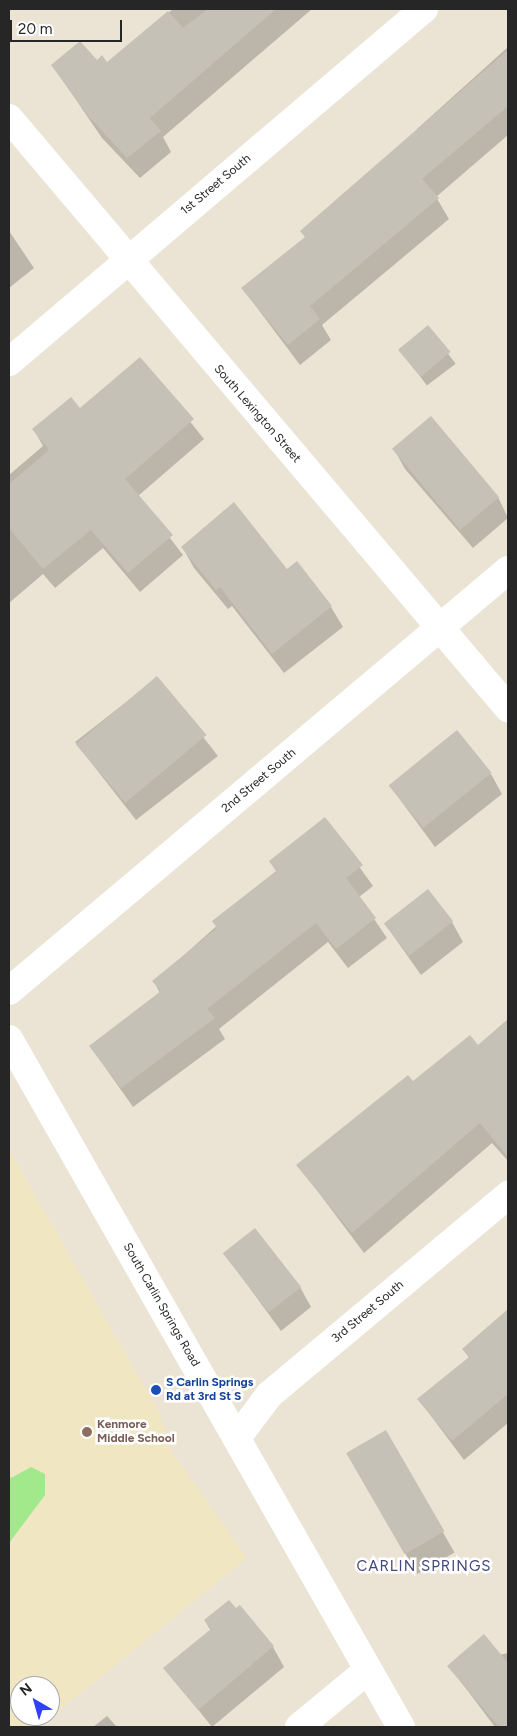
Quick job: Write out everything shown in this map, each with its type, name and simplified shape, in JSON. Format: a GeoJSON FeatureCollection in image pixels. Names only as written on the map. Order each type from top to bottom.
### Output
{"type":"FeatureCollection","features":[{"type":"Feature","properties":{"kind":"street","name":"1st Street South"},"geometry":{"type":"LineString","coordinates":[[9,362],[424,9]]}},
{"type":"Feature","properties":{"kind":"street","name":"South Lexington Street"},"geometry":{"type":"LineString","coordinates":[[9,118],[126,262],[508,708]]}},
{"type":"Feature","properties":{"kind":"street","name":"2nd Street South"},"geometry":{"type":"LineString","coordinates":[[9,991],[508,570]]}},
{"type":"Feature","properties":{"kind":"street","name":"South Carlin Springs Road"},"geometry":{"type":"LineString","coordinates":[[9,1039],[402,1727]]}},
{"type":"Feature","properties":{"kind":"street","name":"3rd Street South"},"geometry":{"type":"LineString","coordinates":[[237,1438],[269,1395],[508,1195]]}},
{"type":"Feature","properties":{"kind":"street"},"geometry":{"type":"LineString","coordinates":[[299,1727],[368,1670]]}},
{"type":"Feature","properties":{"kind":"shaded area","name":"Kenmore Middle School"},"geometry":{"type":"Polygon","coordinates":[[[9,1149],[160,1414],[170,1449],[247,1558],[60,1710],[60,1676],[10,1676],[10,1726],[40,1726],[9,1727],[9,1149]]]}},
{"type":"Feature","properties":{"kind":"green space"},"geometry":{"type":"Polygon","coordinates":[[[31,1467],[45,1474],[45,1495],[9,1543],[9,1475],[11,1478],[31,1467]]]}},
{"type":"Feature","properties":{"kind":"building"},"geometry":{"type":"Polygon","coordinates":[[[208,9],[276,9],[150,118],[161,131],[127,158],[89,117],[51,65],[80,41],[97,60],[102,55],[107,62],[168,11],[183,28],[208,9]]]}},
{"type":"Feature","properties":{"kind":"building"},"geometry":{"type":"Polygon","coordinates":[[[508,50],[508,106],[422,179],[439,198],[310,306],[320,319],[288,345],[241,288],[305,237],[300,231],[508,50]]]}},
{"type":"Feature","properties":{"kind":"building"},"geometry":{"type":"Polygon","coordinates":[[[428,325],[450,352],[421,377],[398,350],[428,325]]]}},
{"type":"Feature","properties":{"kind":"building"},"geometry":{"type":"Polygon","coordinates":[[[140,357],[194,419],[125,479],[173,535],[128,573],[91,530],[43,569],[9,528],[9,484],[49,450],[32,429],[71,397],[80,408],[140,357]]]}},
{"type":"Feature","properties":{"kind":"building"},"geometry":{"type":"Polygon","coordinates":[[[431,416],[499,497],[460,530],[392,449],[431,416]]]}},
{"type":"Feature","properties":{"kind":"building"},"geometry":{"type":"Polygon","coordinates":[[[234,502],[287,569],[297,561],[332,606],[272,654],[220,587],[216,590],[181,547],[234,502]]]}},
{"type":"Feature","properties":{"kind":"building"},"geometry":{"type":"Polygon","coordinates":[[[157,676],[206,735],[125,803],[76,744],[157,676]]]}},
{"type":"Feature","properties":{"kind":"building"},"geometry":{"type":"Polygon","coordinates":[[[457,730],[492,773],[423,828],[389,785],[457,730]]]}},
{"type":"Feature","properties":{"kind":"building"},"geometry":{"type":"Polygon","coordinates":[[[325,817],[363,865],[346,878],[376,918],[336,949],[316,923],[207,1009],[215,1018],[121,1088],[89,1046],[161,991],[152,981],[217,928],[212,921],[276,871],[269,861],[325,817]]]}},
{"type":"Feature","properties":{"kind":"building"},"geometry":{"type":"Polygon","coordinates":[[[428,889],[453,921],[409,956],[384,923],[428,889]]]}},
{"type":"Feature","properties":{"kind":"building"},"geometry":{"type":"Polygon","coordinates":[[[508,1019],[508,1157],[480,1123],[352,1233],[296,1165],[408,1075],[413,1081],[470,1035],[478,1045],[508,1019]]]}},
{"type":"Feature","properties":{"kind":"building"},"geometry":{"type":"Polygon","coordinates":[[[255,1228],[301,1287],[269,1312],[223,1253],[255,1228]]]}},
{"type":"Feature","properties":{"kind":"building"},"geometry":{"type":"Polygon","coordinates":[[[508,1309],[508,1394],[452,1441],[417,1399],[469,1357],[462,1349],[508,1309]]]}},
{"type":"Feature","properties":{"kind":"building"},"geometry":{"type":"Polygon","coordinates":[[[386,1430],[444,1531],[405,1554],[346,1453],[386,1430]]]}},
{"type":"Feature","properties":{"kind":"building"},"geometry":{"type":"Polygon","coordinates":[[[229,1600],[236,1608],[240,1605],[274,1646],[198,1710],[163,1668],[211,1629],[204,1620],[229,1600]]]}},
{"type":"Feature","properties":{"kind":"building"},"geometry":{"type":"Polygon","coordinates":[[[484,1634],[508,1663],[508,1727],[499,1727],[447,1666],[484,1634]]]}},
{"type":"Feature","properties":{"kind":"place","name":"S Carlin Springs Rd at 3rd St S"},"geometry":{"type":"Point","coordinates":[156,1390]}},
{"type":"Feature","properties":{"kind":"place","name":"Kenmore Middle School"},"geometry":{"type":"Point","coordinates":[87,1432]}},
{"type":"Feature","properties":{"kind":"district","name":"CARLIN SPRINGS"},"geometry":{"type":"Point","coordinates":[424,1567]}}]}
